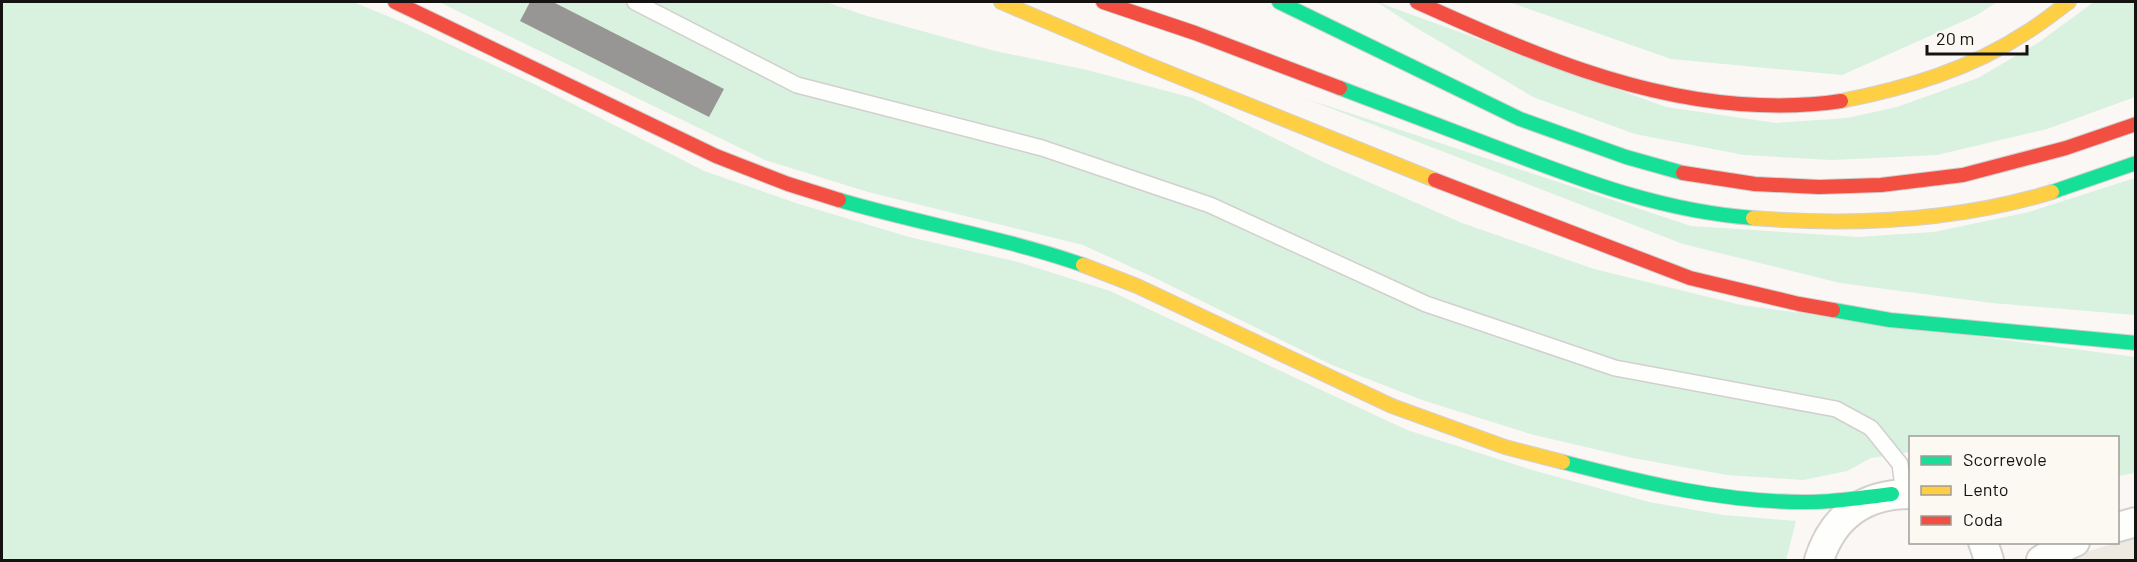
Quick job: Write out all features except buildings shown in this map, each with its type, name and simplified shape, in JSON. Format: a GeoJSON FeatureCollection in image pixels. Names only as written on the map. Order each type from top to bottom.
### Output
{"type":"FeatureCollection","features":[{"type":"Feature","properties":{"kind":"highway"},"geometry":{"type":"LineString","coordinates":[[395,2],[716,156],[788,184],[870,209],[1043,252],[1087,266],[1137,286],[1392,406],[1505,447],[1644,483],[1738,499],[1811,502],[1902,494]]}},
{"type":"Feature","properties":{"kind":"highway"},"geometry":{"type":"LineString","coordinates":[[1001,2],[1147,64],[1451,187],[1690,278],[1799,304],[1890,320],[2136,343]]}},
{"type":"Feature","properties":{"kind":"highway"},"geometry":{"type":"LineString","coordinates":[[1103,2],[1195,33],[1596,185],[1648,201],[1717,214],[1791,222],[1866,221],[1941,215],[2012,202],[2136,163]]}},
{"type":"Feature","properties":{"kind":"highway"},"geometry":{"type":"LineString","coordinates":[[1279,2],[1520,118],[1626,157],[1687,174],[1755,184],[1819,187],[1881,185],[1963,175],[2066,148],[2136,124]]}},
{"type":"Feature","properties":{"kind":"highway"},"geometry":{"type":"LineString","coordinates":[[1417,2],[1547,57],[1628,84],[1682,97],[1735,103],[1796,106],[1850,101],[1941,76],[1989,56],[2044,22],[2069,2]]}},
{"type":"Feature","properties":{"kind":"street"},"geometry":{"type":"LineString","coordinates":[[1819,561],[1824,545],[1836,526],[1852,511],[1871,500],[1902,494]]}},
{"type":"Feature","properties":{"kind":"street"},"geometry":{"type":"LineString","coordinates":[[2119,519],[2136,520]]}},
{"type":"Feature","properties":{"kind":"street"},"geometry":{"type":"LineString","coordinates":[[2119,527],[2136,520]]}},
{"type":"Feature","properties":{"kind":"street"},"geometry":{"type":"LineString","coordinates":[[1983,544],[1989,561]]}},
{"type":"Feature","properties":{"kind":"street"},"geometry":{"type":"LineString","coordinates":[[2041,561],[2057,550],[2072,544]]}},
{"type":"Feature","properties":{"kind":"lane"},"geometry":{"type":"LineString","coordinates":[[635,2],[797,86],[1042,148],[1210,206],[1437,308],[1615,368],[1836,408],[1871,428],[1900,464],[1902,494]]}},
{"type":"Feature","properties":{"kind":"shaded area"},"geometry":{"type":"Polygon","coordinates":[[[2135,537],[2135,560],[2061,560],[2112,544],[2119,544],[2119,542],[2135,537]]]}},
{"type":"Feature","properties":{"kind":"green space"},"geometry":{"type":"Polygon","coordinates":[[[2,2],[353,2],[402,22],[536,85],[704,171],[799,204],[909,237],[1018,262],[1110,291],[1407,430],[1532,470],[1649,502],[1723,515],[1796,521],[1786,560],[2,560],[2,2]]]}},
{"type":"Feature","properties":{"kind":"green space"},"geometry":{"type":"Polygon","coordinates":[[[439,2],[826,2],[867,16],[995,51],[1087,70],[1193,98],[1323,162],[1462,223],[1594,269],[1741,305],[2135,357],[2135,473],[2119,476],[2119,436],[1909,436],[1909,452],[1871,458],[1847,471],[1803,480],[1727,475],[1633,458],[1534,435],[1422,400],[1332,365],[1083,245],[868,192],[765,160],[439,2]]]}},
{"type":"Feature","properties":{"kind":"green space"},"geometry":{"type":"Polygon","coordinates":[[[1377,2],[1666,107],[1776,123],[1847,118],[1897,107],[1978,78],[2038,43],[2094,2],[2135,2],[2135,97],[2047,129],[1937,155],[1832,160],[1744,155],[1635,134],[1533,97],[1377,2]]]}},
{"type":"Feature","properties":{"kind":"green space"},"geometry":{"type":"Polygon","coordinates":[[[1509,2],[1997,2],[1977,15],[1842,75],[1671,59],[1509,2]]]}},
{"type":"Feature","properties":{"kind":"green space"},"geometry":{"type":"Polygon","coordinates":[[[1304,98],[1691,226],[1858,237],[1934,232],[2029,212],[2135,178],[2135,315],[1992,303],[1840,283],[1683,244],[1304,98]]]}},
{"type":"Feature","properties":{"kind":"traffic: fast"},"geometry":{"type":"LineString","coordinates":[[1279,2],[1520,119],[1626,157],[1683,173]]}},
{"type":"Feature","properties":{"kind":"traffic: fast"},"geometry":{"type":"LineString","coordinates":[[1340,88],[1600,185],[1659,203],[1753,218]]}},
{"type":"Feature","properties":{"kind":"traffic: fast"},"geometry":{"type":"LineString","coordinates":[[2052,192],[2136,163]]}},
{"type":"Feature","properties":{"kind":"traffic: fast"},"geometry":{"type":"LineString","coordinates":[[839,200],[1023,246],[1083,265]]}},
{"type":"Feature","properties":{"kind":"traffic: fast"},"geometry":{"type":"LineString","coordinates":[[1833,310],[1890,320],[2136,343]]}},
{"type":"Feature","properties":{"kind":"traffic: fast"},"geometry":{"type":"LineString","coordinates":[[1563,462],[1655,484],[1747,499],[1820,502],[1892,494]]}},
{"type":"Feature","properties":{"kind":"traffic: slow"},"geometry":{"type":"LineString","coordinates":[[1001,2],[1147,64],[1435,180]]}},
{"type":"Feature","properties":{"kind":"traffic: slow"},"geometry":{"type":"LineString","coordinates":[[1841,101],[1890,90],[1961,67],[2006,45],[2069,2]]}},
{"type":"Feature","properties":{"kind":"traffic: slow"},"geometry":{"type":"LineString","coordinates":[[1753,218],[1828,221],[1904,219],[1979,209],[2052,192]]}},
{"type":"Feature","properties":{"kind":"traffic: slow"},"geometry":{"type":"LineString","coordinates":[[1083,265],[1137,286],[1392,406],[1505,447],[1563,462]]}},
{"type":"Feature","properties":{"kind":"traffic: jam"},"geometry":{"type":"LineString","coordinates":[[395,2],[716,156],[788,184],[839,200]]}},
{"type":"Feature","properties":{"kind":"traffic: jam"},"geometry":{"type":"LineString","coordinates":[[1103,2],[1195,33],[1340,88]]}},
{"type":"Feature","properties":{"kind":"traffic: jam"},"geometry":{"type":"LineString","coordinates":[[1417,2],[1541,55],[1626,84],[1714,101],[1759,105],[1800,105],[1841,101]]}},
{"type":"Feature","properties":{"kind":"traffic: jam"},"geometry":{"type":"LineString","coordinates":[[1683,173],[1755,184],[1819,187],[1881,185],[1963,175],[2066,148],[2136,124]]}},
{"type":"Feature","properties":{"kind":"traffic: jam"},"geometry":{"type":"LineString","coordinates":[[1435,180],[1690,278],[1833,310]]}}]}
